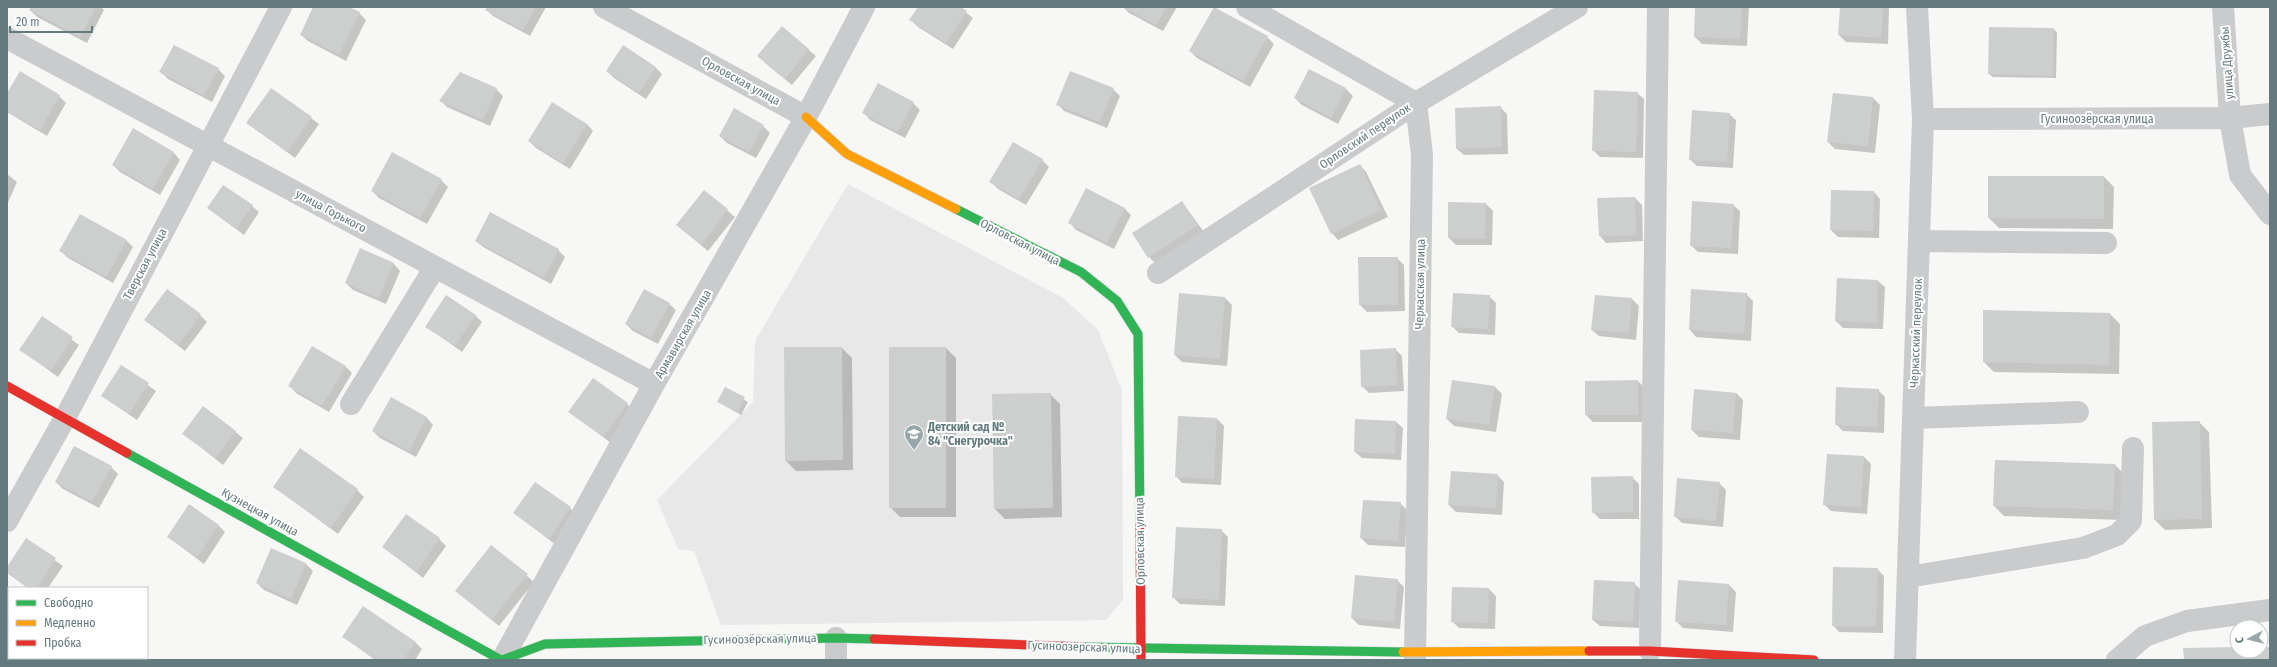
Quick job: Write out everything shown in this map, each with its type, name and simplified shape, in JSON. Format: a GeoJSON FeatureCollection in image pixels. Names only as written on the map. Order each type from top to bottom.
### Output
{"type":"FeatureCollection","features":[{"type":"Feature","properties":{"kind":"street","name":"Тверская улица"},"geometry":{"type":"LineString","coordinates":[[7,521],[65,418],[207,144],[281,7]]}},
{"type":"Feature","properties":{"kind":"street","name":"Орловская улица"},"geometry":{"type":"LineString","coordinates":[[604,7],[806,117],[847,154],[1081,272],[1117,301],[1138,334],[1141,660]]}},
{"type":"Feature","properties":{"kind":"street","name":"Армавирская улица"},"geometry":{"type":"LineString","coordinates":[[502,660],[654,384],[806,117],[864,7]]}},
{"type":"Feature","properties":{"kind":"street"},"geometry":{"type":"LineString","coordinates":[[1246,7],[1416,103]]}},
{"type":"Feature","properties":{"kind":"street","name":"Орловский переулок"},"geometry":{"type":"LineString","coordinates":[[1158,273],[1416,103],[1576,7]]}},
{"type":"Feature","properties":{"kind":"street"},"geometry":{"type":"LineString","coordinates":[[1650,652],[1658,7]]}},
{"type":"Feature","properties":{"kind":"street","name":"Черкасский переулок"},"geometry":{"type":"LineString","coordinates":[[1905,660],[1923,119],[1917,7]]}},
{"type":"Feature","properties":{"kind":"street","name":"улица Дружбы"},"geometry":{"type":"LineString","coordinates":[[2223,7],[2230,118],[2240,175],[2269,215]]}},
{"type":"Feature","properties":{"kind":"street","name":"улица Горького"},"geometry":{"type":"LineString","coordinates":[[7,38],[654,384]]}},
{"type":"Feature","properties":{"kind":"street","name":"Черкасская улица"},"geometry":{"type":"LineString","coordinates":[[1415,656],[1422,155],[1416,103]]}},
{"type":"Feature","properties":{"kind":"street","name":"Гусиноозёрская улица"},"geometry":{"type":"LineString","coordinates":[[1923,119],[2230,118],[2270,114]]}},
{"type":"Feature","properties":{"kind":"street"},"geometry":{"type":"LineString","coordinates":[[1919,241],[2106,243]]}},
{"type":"Feature","properties":{"kind":"street"},"geometry":{"type":"LineString","coordinates":[[351,404],[435,267]]}},
{"type":"Feature","properties":{"kind":"street","name":"Кузнецкая улица"},"geometry":{"type":"LineString","coordinates":[[7,386],[502,660]]}},
{"type":"Feature","properties":{"kind":"street"},"geometry":{"type":"LineString","coordinates":[[1913,418],[2078,412]]}},
{"type":"Feature","properties":{"kind":"street"},"geometry":{"type":"LineString","coordinates":[[1908,577],[2083,548],[2117,535],[2131,520],[2133,448]]}},
{"type":"Feature","properties":{"kind":"street"},"geometry":{"type":"LineString","coordinates":[[2117,660],[2145,636],[2187,621],[2270,610]]}},
{"type":"Feature","properties":{"kind":"street"},"geometry":{"type":"LineString","coordinates":[[836,638],[836,660]]}},
{"type":"Feature","properties":{"kind":"street","name":"Гусиноозёрская улица"},"geometry":{"type":"LineString","coordinates":[[502,660],[545,644],[836,638],[1141,649],[1415,656],[1650,652],[1814,660]]}},
{"type":"Feature","properties":{"kind":"shaded area","name":"Детский сад № 84 \"Снегурочка\""},"geometry":{"type":"Polygon","coordinates":[[[848,184],[1063,298],[1098,330],[1122,390],[1123,600],[1106,620],[721,625],[694,551],[678,549],[657,500],[753,402],[755,341],[848,184]]]}},
{"type":"Feature","properties":{"kind":"building"},"geometry":{"type":"Polygon","coordinates":[[[31,7],[96,7],[80,37],[29,10],[31,7]]]}},
{"type":"Feature","properties":{"kind":"building"},"geometry":{"type":"Polygon","coordinates":[[[313,7],[349,7],[360,12],[339,54],[300,35],[313,7]]]}},
{"type":"Feature","properties":{"kind":"building"},"geometry":{"type":"Polygon","coordinates":[[[487,7],[536,7],[523,30],[485,10],[487,7]]]}},
{"type":"Feature","properties":{"kind":"building"},"geometry":{"type":"Polygon","coordinates":[[[918,7],[961,7],[967,11],[946,43],[909,20],[918,7]]]}},
{"type":"Feature","properties":{"kind":"building"},"geometry":{"type":"Polygon","coordinates":[[[1123,7],[1166,7],[1156,25],[1123,7]]]}},
{"type":"Feature","properties":{"kind":"building"},"geometry":{"type":"Polygon","coordinates":[[[1214,7],[1268,36],[1243,81],[1189,51],[1214,7]]]}},
{"type":"Feature","properties":{"kind":"building"},"geometry":{"type":"Polygon","coordinates":[[[1695,7],[1742,7],[1740,39],[1694,37],[1695,7]]]}},
{"type":"Feature","properties":{"kind":"building"},"geometry":{"type":"Polygon","coordinates":[[[1840,7],[1883,7],[1881,38],[1838,35],[1840,7]]]}},
{"type":"Feature","properties":{"kind":"building"},"geometry":{"type":"Polygon","coordinates":[[[782,26],[809,49],[785,79],[757,56],[782,26]]]}},
{"type":"Feature","properties":{"kind":"building"},"geometry":{"type":"Polygon","coordinates":[[[1989,27],[2054,28],[2053,76],[1988,74],[1989,27]]]}},
{"type":"Feature","properties":{"kind":"building"},"geometry":{"type":"Polygon","coordinates":[[[174,45],[219,68],[204,96],[159,72],[174,45]]]}},
{"type":"Feature","properties":{"kind":"building"},"geometry":{"type":"Polygon","coordinates":[[[623,45],[656,67],[639,93],[606,71],[623,45]]]}},
{"type":"Feature","properties":{"kind":"building"},"geometry":{"type":"Polygon","coordinates":[[[1309,69],[1346,88],[1331,118],[1294,98],[1309,69]]]}},
{"type":"Feature","properties":{"kind":"building"},"geometry":{"type":"Polygon","coordinates":[[[20,71],[60,95],[40,130],[7,111],[7,93],[20,71]]]}},
{"type":"Feature","properties":{"kind":"building"},"geometry":{"type":"Polygon","coordinates":[[[1070,71],[1114,88],[1100,122],[1056,105],[1070,71]]]}},
{"type":"Feature","properties":{"kind":"building"},"geometry":{"type":"Polygon","coordinates":[[[460,72],[497,88],[483,120],[439,101],[460,72]]]}},
{"type":"Feature","properties":{"kind":"building"},"geometry":{"type":"Polygon","coordinates":[[[878,83],[914,102],[898,132],[862,113],[878,83]]]}},
{"type":"Feature","properties":{"kind":"building"},"geometry":{"type":"Polygon","coordinates":[[[271,88],[312,117],[287,152],[246,123],[271,88]]]}},
{"type":"Feature","properties":{"kind":"building"},"geometry":{"type":"Polygon","coordinates":[[[1594,90],[1638,92],[1636,152],[1592,151],[1594,90]]]}},
{"type":"Feature","properties":{"kind":"building"},"geometry":{"type":"Polygon","coordinates":[[[1833,93],[1873,97],[1868,146],[1827,142],[1833,93]]]}},
{"type":"Feature","properties":{"kind":"building"},"geometry":{"type":"Polygon","coordinates":[[[552,102],[587,124],[563,163],[528,141],[552,102]]]}},
{"type":"Feature","properties":{"kind":"building"},"geometry":{"type":"Polygon","coordinates":[[[1501,106],[1502,147],[1456,149],[1455,108],[1501,106]]]}},
{"type":"Feature","properties":{"kind":"building"},"geometry":{"type":"Polygon","coordinates":[[[734,108],[764,125],[749,152],[719,136],[734,108]]]}},
{"type":"Feature","properties":{"kind":"building"},"geometry":{"type":"Polygon","coordinates":[[[1692,110],[1730,113],[1727,162],[1689,160],[1692,110]]]}},
{"type":"Feature","properties":{"kind":"building"},"geometry":{"type":"Polygon","coordinates":[[[133,128],[174,152],[153,189],[112,165],[133,128]]]}},
{"type":"Feature","properties":{"kind":"building"},"geometry":{"type":"Polygon","coordinates":[[[1013,142],[1043,159],[1019,199],[989,182],[1013,142]]]}},
{"type":"Feature","properties":{"kind":"building"},"geometry":{"type":"Polygon","coordinates":[[[392,152],[442,179],[420,218],[371,191],[392,152]]]}},
{"type":"Feature","properties":{"kind":"building"},"geometry":{"type":"Polygon","coordinates":[[[1360,164],[1381,210],[1331,234],[1309,188],[1360,164]]]}},
{"type":"Feature","properties":{"kind":"building"},"geometry":{"type":"Polygon","coordinates":[[[1988,176],[2104,176],[2104,219],[1988,218],[1988,176]]]}},
{"type":"Feature","properties":{"kind":"building"},"geometry":{"type":"Polygon","coordinates":[[[223,185],[253,205],[236,229],[207,208],[223,185]]]}},
{"type":"Feature","properties":{"kind":"building"},"geometry":{"type":"Polygon","coordinates":[[[1086,188],[1125,208],[1107,243],[1068,223],[1086,188]]]}},
{"type":"Feature","properties":{"kind":"building"},"geometry":{"type":"Polygon","coordinates":[[[704,190],[728,209],[701,245],[676,225],[704,190]]]}},
{"type":"Feature","properties":{"kind":"building"},"geometry":{"type":"Polygon","coordinates":[[[1831,190],[1874,191],[1873,231],[1830,230],[1831,190]]]}},
{"type":"Feature","properties":{"kind":"building"},"geometry":{"type":"Polygon","coordinates":[[[1635,197],[1636,235],[1599,236],[1597,198],[1635,197]]]}},
{"type":"Feature","properties":{"kind":"building"},"geometry":{"type":"Polygon","coordinates":[[[1182,201],[1198,225],[1148,258],[1132,233],[1182,201]]]}},
{"type":"Feature","properties":{"kind":"building"},"geometry":{"type":"Polygon","coordinates":[[[1692,201],[1734,204],[1731,248],[1690,246],[1692,201]]]}},
{"type":"Feature","properties":{"kind":"building"},"geometry":{"type":"Polygon","coordinates":[[[1448,202],[1486,203],[1485,239],[1448,238],[1448,202]]]}},
{"type":"Feature","properties":{"kind":"building"},"geometry":{"type":"Polygon","coordinates":[[[490,212],[559,249],[544,278],[475,241],[490,212]]]}},
{"type":"Feature","properties":{"kind":"building"},"geometry":{"type":"Polygon","coordinates":[[[80,214],[127,240],[106,277],[59,251],[80,214]]]}},
{"type":"Feature","properties":{"kind":"building"},"geometry":{"type":"Polygon","coordinates":[[[360,248],[394,263],[379,298],[345,283],[360,248]]]}},
{"type":"Feature","properties":{"kind":"building"},"geometry":{"type":"Polygon","coordinates":[[[1358,257],[1398,257],[1398,305],[1359,305],[1358,257]]]}},
{"type":"Feature","properties":{"kind":"building"},"geometry":{"type":"Polygon","coordinates":[[[1837,278],[1878,280],[1877,323],[1835,321],[1837,278]]]}},
{"type":"Feature","properties":{"kind":"building"},"geometry":{"type":"Polygon","coordinates":[[[167,289],[201,314],[178,345],[144,320],[167,289]]]}},
{"type":"Feature","properties":{"kind":"building"},"geometry":{"type":"Polygon","coordinates":[[[644,289],[670,303],[651,338],[625,324],[644,289]]]}},
{"type":"Feature","properties":{"kind":"building"},"geometry":{"type":"Polygon","coordinates":[[[1691,289],[1747,293],[1744,334],[1689,330],[1691,289]]]}},
{"type":"Feature","properties":{"kind":"building"},"geometry":{"type":"Polygon","coordinates":[[[1179,293],[1225,297],[1220,359],[1174,355],[1179,293]]]}},
{"type":"Feature","properties":{"kind":"building"},"geometry":{"type":"Polygon","coordinates":[[[1453,293],[1490,295],[1488,329],[1451,327],[1453,293]]]}},
{"type":"Feature","properties":{"kind":"building"},"geometry":{"type":"Polygon","coordinates":[[[446,295],[476,315],[455,346],[425,327],[446,295]]]}},
{"type":"Feature","properties":{"kind":"building"},"geometry":{"type":"Polygon","coordinates":[[[1595,295],[1632,298],[1629,333],[1591,330],[1595,295]]]}},
{"type":"Feature","properties":{"kind":"building"},"geometry":{"type":"Polygon","coordinates":[[[1983,310],[2110,313],[2109,365],[1983,362],[1983,310]]]}},
{"type":"Feature","properties":{"kind":"building"},"geometry":{"type":"Polygon","coordinates":[[[42,316],[73,337],[51,371],[19,350],[42,316]]]}},
{"type":"Feature","properties":{"kind":"building"},"geometry":{"type":"Polygon","coordinates":[[[312,346],[346,366],[322,406],[288,386],[312,346]]]}},
{"type":"Feature","properties":{"kind":"building"},"geometry":{"type":"Polygon","coordinates":[[[784,347],[842,347],[843,460],[785,461],[784,347]]]}},
{"type":"Feature","properties":{"kind":"building"},"geometry":{"type":"Polygon","coordinates":[[[889,347],[946,347],[946,508],[889,508],[889,347]]]}},
{"type":"Feature","properties":{"kind":"building"},"geometry":{"type":"Polygon","coordinates":[[[1396,348],[1397,385],[1361,387],[1360,350],[1396,348]]]}},
{"type":"Feature","properties":{"kind":"building"},"geometry":{"type":"Polygon","coordinates":[[[121,365],[149,383],[129,414],[101,396],[121,365]]]}},
{"type":"Feature","properties":{"kind":"building"},"geometry":{"type":"Polygon","coordinates":[[[593,378],[628,403],[603,437],[568,412],[593,378]]]}},
{"type":"Feature","properties":{"kind":"building"},"geometry":{"type":"Polygon","coordinates":[[[1452,380],[1495,386],[1489,425],[1446,419],[1452,380]]]}},
{"type":"Feature","properties":{"kind":"building"},"geometry":{"type":"Polygon","coordinates":[[[1638,380],[1638,415],[1585,415],[1585,381],[1638,380]]]}},
{"type":"Feature","properties":{"kind":"building"},"geometry":{"type":"Polygon","coordinates":[[[725,387],[745,397],[738,412],[717,402],[725,387]]]}},
{"type":"Feature","properties":{"kind":"building"},"geometry":{"type":"Polygon","coordinates":[[[1836,387],[1879,389],[1877,427],[1835,425],[1836,387]]]}},
{"type":"Feature","properties":{"kind":"building"},"geometry":{"type":"Polygon","coordinates":[[[1694,389],[1736,393],[1733,433],[1691,430],[1694,389]]]}},
{"type":"Feature","properties":{"kind":"building"},"geometry":{"type":"Polygon","coordinates":[[[1051,393],[1053,508],[994,509],[992,394],[1051,393]]]}},
{"type":"Feature","properties":{"kind":"building"},"geometry":{"type":"Polygon","coordinates":[[[391,397],[427,417],[409,451],[372,431],[391,397]]]}},
{"type":"Feature","properties":{"kind":"building"},"geometry":{"type":"Polygon","coordinates":[[[203,406],[236,431],[216,458],[182,434],[203,406]]]}},
{"type":"Feature","properties":{"kind":"building"},"geometry":{"type":"Polygon","coordinates":[[[1178,416],[1217,418],[1214,479],[1175,477],[1178,416]]]}},
{"type":"Feature","properties":{"kind":"building"},"geometry":{"type":"Polygon","coordinates":[[[1355,419],[1396,421],[1395,454],[1354,452],[1355,419]]]}},
{"type":"Feature","properties":{"kind":"building"},"geometry":{"type":"Polygon","coordinates":[[[2200,421],[2202,519],[2154,520],[2152,422],[2200,421]]]}},
{"type":"Feature","properties":{"kind":"building"},"geometry":{"type":"Polygon","coordinates":[[[74,446],[112,466],[92,502],[55,482],[74,446]]]}},
{"type":"Feature","properties":{"kind":"building"},"geometry":{"type":"Polygon","coordinates":[[[300,448],[358,489],[331,528],[273,487],[300,448]]]}},
{"type":"Feature","properties":{"kind":"building"},"geometry":{"type":"Polygon","coordinates":[[[1827,454],[1864,456],[1861,507],[1823,505],[1827,454]]]}},
{"type":"Feature","properties":{"kind":"building"},"geometry":{"type":"Polygon","coordinates":[[[1995,460],[2115,464],[2113,510],[1993,506],[1995,460]]]}},
{"type":"Feature","properties":{"kind":"building"},"geometry":{"type":"Polygon","coordinates":[[[1451,471],[1498,474],[1496,508],[1448,505],[1451,471]]]}},
{"type":"Feature","properties":{"kind":"building"},"geometry":{"type":"Polygon","coordinates":[[[1633,476],[1633,512],[1592,513],[1591,477],[1633,476]]]}},
{"type":"Feature","properties":{"kind":"building"},"geometry":{"type":"Polygon","coordinates":[[[1677,478],[1720,482],[1716,521],[1674,517],[1677,478]]]}},
{"type":"Feature","properties":{"kind":"building"},"geometry":{"type":"Polygon","coordinates":[[[535,482],[571,507],[549,539],[513,513],[535,482]]]}},
{"type":"Feature","properties":{"kind":"building"},"geometry":{"type":"Polygon","coordinates":[[[1363,500],[1401,502],[1398,541],[1360,538],[1363,500]]]}},
{"type":"Feature","properties":{"kind":"building"},"geometry":{"type":"Polygon","coordinates":[[[189,504],[219,525],[197,557],[167,537],[189,504]]]}},
{"type":"Feature","properties":{"kind":"building"},"geometry":{"type":"Polygon","coordinates":[[[406,514],[440,538],[416,572],[382,547],[406,514]]]}},
{"type":"Feature","properties":{"kind":"building"},"geometry":{"type":"Polygon","coordinates":[[[1176,527],[1222,529],[1219,600],[1172,598],[1176,527]]]}},
{"type":"Feature","properties":{"kind":"building"},"geometry":{"type":"Polygon","coordinates":[[[26,538],[56,558],[38,587],[28,587],[7,573],[7,567],[26,538]]]}},
{"type":"Feature","properties":{"kind":"building"},"geometry":{"type":"Polygon","coordinates":[[[491,545],[528,574],[492,620],[455,591],[491,545]]]}},
{"type":"Feature","properties":{"kind":"building"},"geometry":{"type":"Polygon","coordinates":[[[271,548],[306,563],[291,599],[256,583],[271,548]]]}},
{"type":"Feature","properties":{"kind":"building"},"geometry":{"type":"Polygon","coordinates":[[[1833,567],[1878,568],[1876,627],[1832,626],[1833,567]]]}},
{"type":"Feature","properties":{"kind":"building"},"geometry":{"type":"Polygon","coordinates":[[[1355,575],[1398,579],[1394,622],[1351,618],[1355,575]]]}},
{"type":"Feature","properties":{"kind":"building"},"geometry":{"type":"Polygon","coordinates":[[[1594,580],[1635,582],[1633,622],[1592,620],[1594,580]]]}},
{"type":"Feature","properties":{"kind":"building"},"geometry":{"type":"Polygon","coordinates":[[[1678,580],[1729,584],[1726,625],[1675,622],[1678,580]]]}},
{"type":"Feature","properties":{"kind":"building"},"geometry":{"type":"Polygon","coordinates":[[[1452,587],[1489,588],[1488,623],[1451,622],[1452,587]]]}},
{"type":"Feature","properties":{"kind":"building"},"geometry":{"type":"Polygon","coordinates":[[[363,606],[416,642],[403,660],[377,660],[342,637],[363,606]]]}},
{"type":"Feature","properties":{"kind":"building"},"geometry":{"type":"Polygon","coordinates":[[[2229,647],[2229,659],[2269,659],[2270,647],[2270,660],[2184,660],[2183,648],[2229,647]]]}},
{"type":"Feature","properties":{"kind":"traffic: fast"},"geometry":{"type":"LineString","coordinates":[[956,209],[1081,272],[1117,301],[1138,334],[1140,525]]}},
{"type":"Feature","properties":{"kind":"traffic: fast"},"geometry":{"type":"LineString","coordinates":[[127,453],[501,660]]}},
{"type":"Feature","properties":{"kind":"traffic: fast"},"geometry":{"type":"LineString","coordinates":[[502,660],[545,644],[836,638],[874,639]]}},
{"type":"Feature","properties":{"kind":"traffic: fast"},"geometry":{"type":"LineString","coordinates":[[1082,647],[1403,652]]}},
{"type":"Feature","properties":{"kind":"traffic: slow"},"geometry":{"type":"LineString","coordinates":[[806,117],[847,154],[956,209]]}},
{"type":"Feature","properties":{"kind":"traffic: slow"},"geometry":{"type":"LineString","coordinates":[[1403,652],[1589,651]]}},
{"type":"Feature","properties":{"kind":"traffic: jam"},"geometry":{"type":"LineString","coordinates":[[7,386],[127,453]]}},
{"type":"Feature","properties":{"kind":"traffic: jam"},"geometry":{"type":"LineString","coordinates":[[1140,525],[1141,660]]}},
{"type":"Feature","properties":{"kind":"traffic: jam"},"geometry":{"type":"LineString","coordinates":[[874,639],[1082,647]]}},
{"type":"Feature","properties":{"kind":"traffic: jam"},"geometry":{"type":"LineString","coordinates":[[1589,651],[1650,651],[1814,660]]}},
{"type":"Feature","properties":{"kind":"place","name":"Детский сад № 84 \"Снегурочка\""},"geometry":{"type":"Point","coordinates":[914,451]}}]}
